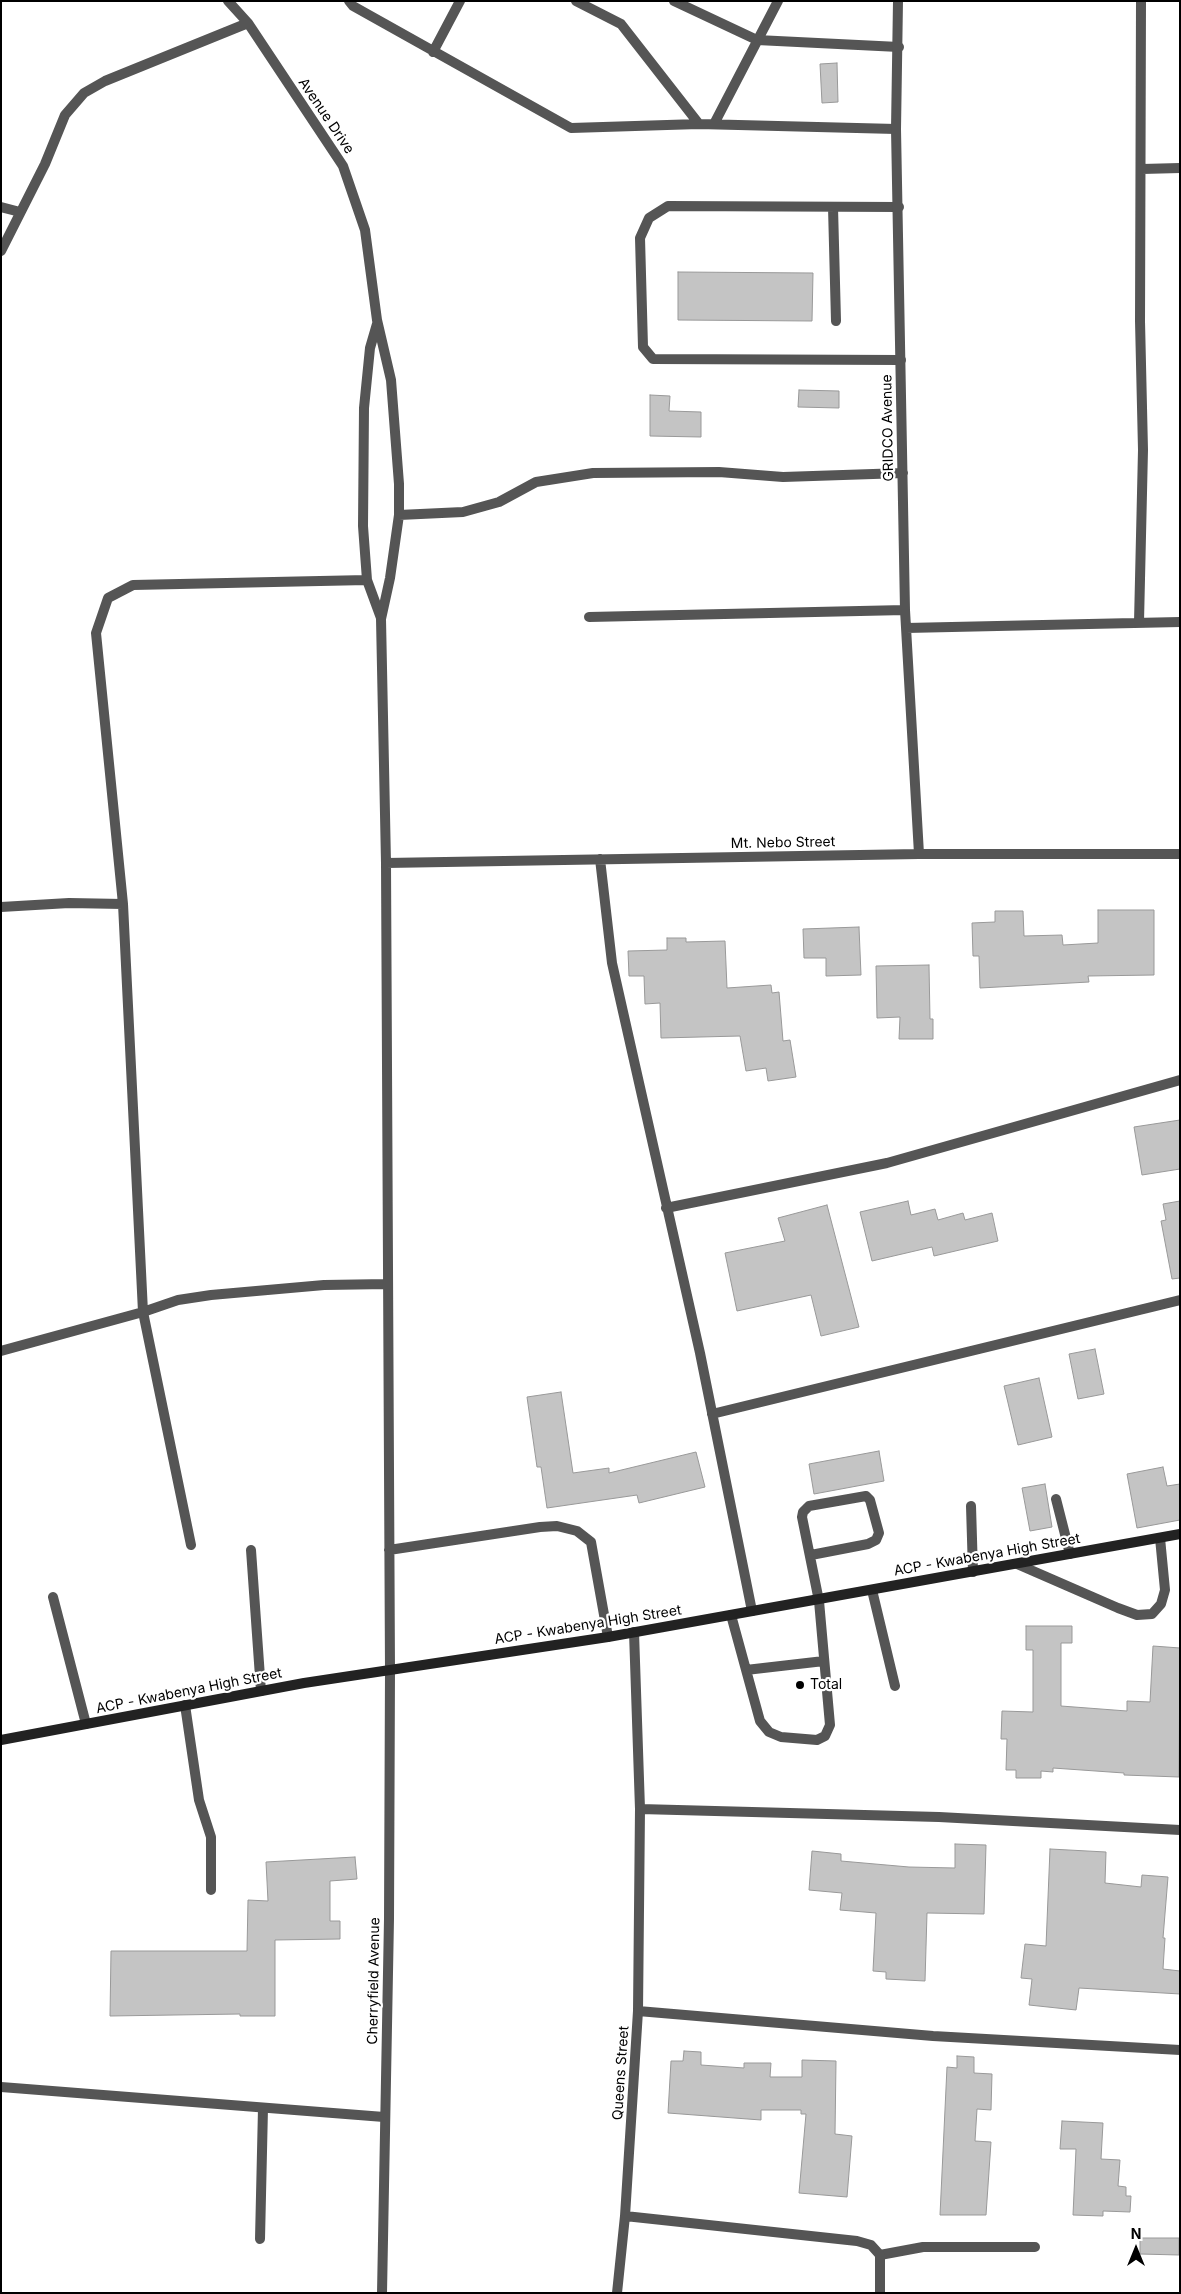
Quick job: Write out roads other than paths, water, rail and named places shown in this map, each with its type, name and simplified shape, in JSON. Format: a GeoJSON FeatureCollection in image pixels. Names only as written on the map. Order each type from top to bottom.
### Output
{"type":"FeatureCollection","features":[{"type":"Feature","properties":{"kind":"main road","name":"ACP - Kwabenya High Street"},"geometry":{"type":"LineString","coordinates":[[1,1740],[261,1691],[608,1637],[819,1601],[1180,1534]]}},
{"type":"Feature","properties":{"kind":"street","name":"Avenue Drive"},"geometry":{"type":"LineString","coordinates":[[228,1],[248,22],[343,166],[365,230],[377,320],[391,380],[400,484],[399,515],[390,578],[381,619]]}},
{"type":"Feature","properties":{"kind":"street"},"geometry":{"type":"LineString","coordinates":[[349,1],[353,6],[433,52],[571,128],[714,124],[896,129]]}},
{"type":"Feature","properties":{"kind":"street"},"geometry":{"type":"LineString","coordinates":[[433,52],[460,1]]}},
{"type":"Feature","properties":{"kind":"street"},"geometry":{"type":"LineString","coordinates":[[576,1],[621,24],[698,124]]}},
{"type":"Feature","properties":{"kind":"street"},"geometry":{"type":"LineString","coordinates":[[674,1],[757,40],[899,47]]}},
{"type":"Feature","properties":{"kind":"street"},"geometry":{"type":"LineString","coordinates":[[714,124],[778,1]]}},
{"type":"Feature","properties":{"kind":"street","name":"GRIDCO Avenue"},"geometry":{"type":"LineString","coordinates":[[898,1],[899,47],[896,129],[904,610],[919,854]]}},
{"type":"Feature","properties":{"kind":"street"},"geometry":{"type":"LineString","coordinates":[[1139,622],[1143,450],[1140,321],[1142,169],[1141,1]]}},
{"type":"Feature","properties":{"kind":"street"},"geometry":{"type":"LineString","coordinates":[[1,251],[45,164],[65,115],[84,93],[106,81],[248,22]]}},
{"type":"Feature","properties":{"kind":"street"},"geometry":{"type":"LineString","coordinates":[[1142,169],[1180,168]]}},
{"type":"Feature","properties":{"kind":"street"},"geometry":{"type":"LineString","coordinates":[[898,206],[668,206],[649,218],[640,238],[643,347],[653,359],[901,360]]}},
{"type":"Feature","properties":{"kind":"street"},"geometry":{"type":"LineString","coordinates":[[833,206],[836,321]]}},
{"type":"Feature","properties":{"kind":"street"},"geometry":{"type":"LineString","coordinates":[[1,207],[20,212]]}},
{"type":"Feature","properties":{"kind":"street"},"geometry":{"type":"LineString","coordinates":[[377,320],[370,348],[364,408],[363,526],[367,580],[381,619]]}},
{"type":"Feature","properties":{"kind":"street"},"geometry":{"type":"LineString","coordinates":[[399,515],[463,512],[499,502],[536,482],[594,473],[719,472],[784,477],[902,473]]}},
{"type":"Feature","properties":{"kind":"street"},"geometry":{"type":"LineString","coordinates":[[191,1544],[143,1312],[123,904],[96,633],[108,598],[133,585],[367,580]]}},
{"type":"Feature","properties":{"kind":"street"},"geometry":{"type":"LineString","coordinates":[[589,617],[904,610]]}},
{"type":"Feature","properties":{"kind":"street","name":"Cherryfield Avenue"},"geometry":{"type":"LineString","coordinates":[[381,619],[386,863],[390,1670],[390,1909],[384,2117],[382,2293]]}},
{"type":"Feature","properties":{"kind":"street"},"geometry":{"type":"LineString","coordinates":[[906,628],[1180,622]]}},
{"type":"Feature","properties":{"kind":"street","name":"Mt. Nebo Street"},"geometry":{"type":"LineString","coordinates":[[386,863],[919,854],[1180,854]]}},
{"type":"Feature","properties":{"kind":"street"},"geometry":{"type":"LineString","coordinates":[[600,859],[612,962],[712,1414],[752,1611]]}},
{"type":"Feature","properties":{"kind":"street"},"geometry":{"type":"LineString","coordinates":[[1,907],[69,903],[123,904]]}},
{"type":"Feature","properties":{"kind":"street"},"geometry":{"type":"LineString","coordinates":[[666,1208],[887,1163],[1180,1080]]}},
{"type":"Feature","properties":{"kind":"street"},"geometry":{"type":"LineString","coordinates":[[1,1351],[143,1312],[178,1300],[211,1295],[324,1285],[388,1284]]}},
{"type":"Feature","properties":{"kind":"street"},"geometry":{"type":"LineString","coordinates":[[712,1414],[1180,1300]]}},
{"type":"Feature","properties":{"kind":"street"},"geometry":{"type":"LineString","coordinates":[[731,1615],[760,1721],[769,1732],[781,1737],[817,1740],[825,1736],[830,1725],[819,1601],[802,1518],[806,1509],[866,1496],[870,1500],[880,1532],[876,1540],[868,1544],[811,1555]]}},
{"type":"Feature","properties":{"kind":"street"},"geometry":{"type":"LineString","coordinates":[[1056,1500],[1070,1554]]}},
{"type":"Feature","properties":{"kind":"street"},"geometry":{"type":"LineString","coordinates":[[971,1506],[974,1572]]}},
{"type":"Feature","properties":{"kind":"street"},"geometry":{"type":"LineString","coordinates":[[389,1550],[557,1526],[577,1530],[591,1542],[608,1637]]}},
{"type":"Feature","properties":{"kind":"street"},"geometry":{"type":"LineString","coordinates":[[1017,1564],[1137,1615],[1152,1614],[1161,1604],[1165,1590],[1160,1538]]}},
{"type":"Feature","properties":{"kind":"street"},"geometry":{"type":"LineString","coordinates":[[251,1550],[261,1691]]}},
{"type":"Feature","properties":{"kind":"street"},"geometry":{"type":"LineString","coordinates":[[872,1590],[895,1686]]}},
{"type":"Feature","properties":{"kind":"street"},"geometry":{"type":"LineString","coordinates":[[53,1597],[86,1724]]}},
{"type":"Feature","properties":{"kind":"street","name":"Queens Street"},"geometry":{"type":"LineString","coordinates":[[617,2293],[625,2216],[638,2011],[640,1809],[634,1632]]}},
{"type":"Feature","properties":{"kind":"street"},"geometry":{"type":"LineString","coordinates":[[746,1670],[824,1661]]}},
{"type":"Feature","properties":{"kind":"street"},"geometry":{"type":"LineString","coordinates":[[185,1705],[199,1800],[211,1837],[212,1890]]}},
{"type":"Feature","properties":{"kind":"street"},"geometry":{"type":"LineString","coordinates":[[640,1809],[939,1817],[1180,1830]]}},
{"type":"Feature","properties":{"kind":"street"},"geometry":{"type":"LineString","coordinates":[[638,2011],[933,2036],[1180,2050]]}},
{"type":"Feature","properties":{"kind":"street"},"geometry":{"type":"LineString","coordinates":[[1,2087],[384,2117]]}},
{"type":"Feature","properties":{"kind":"street"},"geometry":{"type":"LineString","coordinates":[[260,2239],[263,2108]]}},
{"type":"Feature","properties":{"kind":"street"},"geometry":{"type":"LineString","coordinates":[[625,2216],[857,2241],[871,2245],[880,2255],[880,2293]]}},
{"type":"Feature","properties":{"kind":"street"},"geometry":{"type":"LineString","coordinates":[[880,2255],[923,2247],[1035,2247]]}},
{"type":"Feature","properties":{"kind":"place","name":"Total"},"geometry":{"type":"Point","coordinates":[800,1685]}}]}
